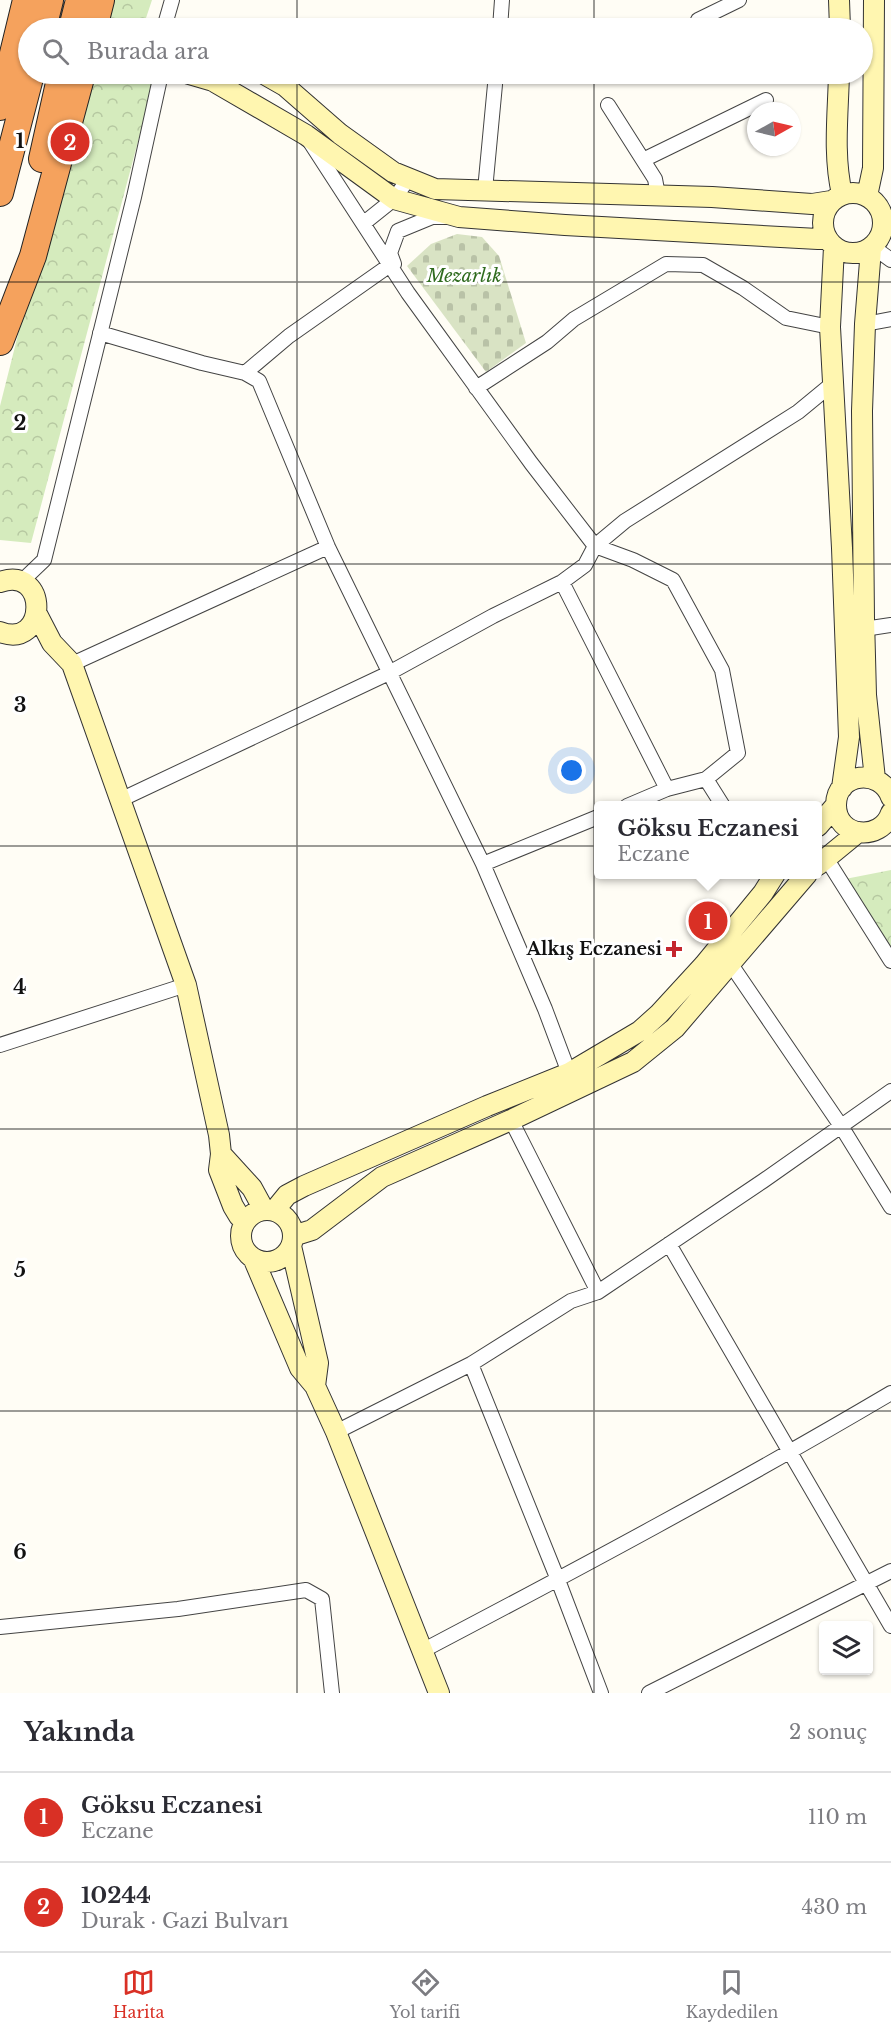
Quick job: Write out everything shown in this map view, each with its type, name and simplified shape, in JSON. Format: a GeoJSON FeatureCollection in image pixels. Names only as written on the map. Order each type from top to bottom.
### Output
{"type":"FeatureCollection","features":[{"type":"Feature","properties":{"kind":"highway"},"geometry":{"type":"LineString","coordinates":[[22,18],[26,0]]}},
{"type":"Feature","properties":{"kind":"highway"},"geometry":{"type":"LineString","coordinates":[[46,18],[50,0]]}},
{"type":"Feature","properties":{"kind":"highway"},"geometry":{"type":"LineString","coordinates":[[74,18],[79,0]]}},
{"type":"Feature","properties":{"kind":"highway"},"geometry":{"type":"LineString","coordinates":[[96,18],[101,0]]}},
{"type":"Feature","properties":{"kind":"highway"},"geometry":{"type":"LineString","coordinates":[[0,107],[18,33]]}},
{"type":"Feature","properties":{"kind":"highway"},"geometry":{"type":"LineString","coordinates":[[0,194],[28,84]]}},
{"type":"Feature","properties":{"kind":"highway"},"geometry":{"type":"LineString","coordinates":[[0,340],[60,84]]}},
{"type":"Feature","properties":{"kind":"highway"},"geometry":{"type":"LineString","coordinates":[[0,340],[33,256],[79,84]]}},
{"type":"Feature","properties":{"kind":"street"},"geometry":{"type":"LineString","coordinates":[[167,18],[172,0]]}},
{"type":"Feature","properties":{"kind":"street"},"geometry":{"type":"LineString","coordinates":[[501,18],[502,0]]}},
{"type":"Feature","properties":{"kind":"street"},"geometry":{"type":"LineString","coordinates":[[702,18],[739,0]]}},
{"type":"Feature","properties":{"kind":"street"},"geometry":{"type":"LineString","coordinates":[[839,0],[840,18]]}},
{"type":"Feature","properties":{"kind":"street"},"geometry":{"type":"LineString","coordinates":[[874,0],[873,168],[884,227],[864,324],[862,411],[866,695],[875,779]]}},
{"type":"Feature","properties":{"kind":"street"},"geometry":{"type":"LineString","coordinates":[[6,582],[44,560],[159,84]]}},
{"type":"Feature","properties":{"kind":"street"},"geometry":{"type":"LineString","coordinates":[[218,84],[306,135],[394,199],[459,217]]}},
{"type":"Feature","properties":{"kind":"street"},"geometry":{"type":"LineString","coordinates":[[282,84],[340,134],[393,172],[435,189],[712,197],[812,204],[855,193],[878,201]]}},
{"type":"Feature","properties":{"kind":"street"},"geometry":{"type":"LineString","coordinates":[[485,190],[495,84]]}},
{"type":"Feature","properties":{"kind":"street"},"geometry":{"type":"LineString","coordinates":[[839,84],[837,198],[825,212],[823,225],[830,243],[832,384],[842,548],[849,736],[839,796],[842,823],[849,829],[875,834]]}},
{"type":"Feature","properties":{"kind":"street"},"geometry":{"type":"LineString","coordinates":[[643,160],[766,100]]}},
{"type":"Feature","properties":{"kind":"street"},"geometry":{"type":"LineString","coordinates":[[608,105],[655,179],[658,195]]}},
{"type":"Feature","properties":{"kind":"street"},"geometry":{"type":"LineString","coordinates":[[306,135],[399,279],[531,463],[595,546],[633,560],[673,580],[722,670],[738,753],[706,779],[667,789],[639,801]]}},
{"type":"Feature","properties":{"kind":"street"},"geometry":{"type":"LineString","coordinates":[[364,223],[394,199],[409,178]]}},
{"type":"Feature","properties":{"kind":"street"},"geometry":{"type":"LineString","coordinates":[[399,279],[390,253],[398,231],[432,217],[818,239],[846,253],[859,254],[879,244]]}},
{"type":"Feature","properties":{"kind":"street"},"geometry":{"type":"LineString","coordinates":[[879,244],[891,260]]}},
{"type":"Feature","properties":{"kind":"street"},"geometry":{"type":"LineString","coordinates":[[476,388],[547,342],[574,319],[666,264],[703,265],[743,288],[786,318],[830,327]]}},
{"type":"Feature","properties":{"kind":"street"},"geometry":{"type":"LineString","coordinates":[[245,373],[290,336],[390,265]]}},
{"type":"Feature","properties":{"kind":"street"},"geometry":{"type":"LineString","coordinates":[[864,324],[891,319]]}},
{"type":"Feature","properties":{"kind":"street"},"geometry":{"type":"LineString","coordinates":[[100,333],[245,373],[259,381],[328,547],[483,864],[545,1009],[569,1073]]}},
{"type":"Feature","properties":{"kind":"street"},"geometry":{"type":"LineString","coordinates":[[120,800],[389,673],[493,616],[562,582],[585,565],[595,546],[625,521],[798,412],[832,384]]}},
{"type":"Feature","properties":{"kind":"street"},"geometry":{"type":"LineString","coordinates":[[72,664],[328,547]]}},
{"type":"Feature","properties":{"kind":"street"},"geometry":{"type":"LineString","coordinates":[[6,582],[29,588],[35,595],[37,614],[52,643],[72,664],[186,985],[219,1135],[221,1154],[219,1170],[233,1206],[245,1221]]}},
{"type":"Feature","properties":{"kind":"street"},"geometry":{"type":"LineString","coordinates":[[562,582],[667,789]]}},
{"type":"Feature","properties":{"kind":"street"},"geometry":{"type":"LineString","coordinates":[[6,633],[28,628],[37,614]]}},
{"type":"Feature","properties":{"kind":"street"},"geometry":{"type":"LineString","coordinates":[[864,629],[891,625]]}},
{"type":"Feature","properties":{"kind":"street"},"geometry":{"type":"LineString","coordinates":[[6,633],[38,635],[52,643]]}},
{"type":"Feature","properties":{"kind":"street"},"geometry":{"type":"LineString","coordinates":[[822,820],[849,781],[857,777],[875,779],[883,784],[891,797]]}},
{"type":"Feature","properties":{"kind":"street"},"geometry":{"type":"LineString","coordinates":[[706,779],[720,801]]}},
{"type":"Feature","properties":{"kind":"street"},"geometry":{"type":"LineString","coordinates":[[891,813],[875,834],[822,861],[891,961]]}},
{"type":"Feature","properties":{"kind":"street"},"geometry":{"type":"LineString","coordinates":[[483,864],[594,819]]}},
{"type":"Feature","properties":{"kind":"street"},"geometry":{"type":"LineString","coordinates":[[772,879],[704,965],[640,1031],[569,1073],[487,1106],[304,1186],[269,1210],[253,1214],[245,1221],[241,1231],[241,1242],[246,1252],[255,1260],[265,1263],[276,1261],[285,1256],[292,1241],[312,1230],[381,1177],[511,1120],[633,1062],[675,1028],[803,879]]}},
{"type":"Feature","properties":{"kind":"street"},"geometry":{"type":"LineString","coordinates":[[730,963],[841,1126],[891,1207]]}},
{"type":"Feature","properties":{"kind":"street"},"geometry":{"type":"LineString","coordinates":[[0,1045],[186,985]]}},
{"type":"Feature","properties":{"kind":"street"},"geometry":{"type":"LineString","coordinates":[[336,1432],[471,1364],[571,1301],[598,1292],[891,1091]]}},
{"type":"Feature","properties":{"kind":"street"},"geometry":{"type":"LineString","coordinates":[[511,1120],[598,1292]]}},
{"type":"Feature","properties":{"kind":"street"},"geometry":{"type":"LineString","coordinates":[[221,1154],[269,1210],[284,1216],[291,1225],[292,1241],[318,1363],[315,1386]]}},
{"type":"Feature","properties":{"kind":"street"},"geometry":{"type":"LineString","coordinates":[[669,1244],[891,1626]]}},
{"type":"Feature","properties":{"kind":"street"},"geometry":{"type":"LineString","coordinates":[[255,1260],[300,1368],[315,1386],[336,1432],[439,1693]]}},
{"type":"Feature","properties":{"kind":"street"},"geometry":{"type":"LineString","coordinates":[[471,1364],[601,1693]]}},
{"type":"Feature","properties":{"kind":"street"},"geometry":{"type":"LineString","coordinates":[[422,1651],[558,1580],[790,1452],[891,1393]]}},
{"type":"Feature","properties":{"kind":"street"},"geometry":{"type":"LineString","coordinates":[[649,1693],[891,1571]]}},
{"type":"Feature","properties":{"kind":"street"},"geometry":{"type":"LineString","coordinates":[[0,1627],[178,1609],[306,1590],[322,1599],[332,1693]]}},
{"type":"Feature","properties":{"kind":"green space"},"geometry":{"type":"Polygon","coordinates":[[[108,0],[152,0],[146,18],[103,18],[108,0]]]}},
{"type":"Feature","properties":{"kind":"green space"},"geometry":{"type":"Polygon","coordinates":[[[89,84],[153,84],[31,543],[0,540],[0,406],[55,188],[89,84]]]}},
{"type":"Feature","properties":{"kind":"green space","name":"Mezarlık"},"geometry":{"type":"Polygon","coordinates":[[[457,234],[482,237],[499,256],[526,343],[486,372],[407,266],[431,244],[457,234]]]}},
{"type":"Feature","properties":{"kind":"green space"},"geometry":{"type":"Polygon","coordinates":[[[891,870],[891,952],[840,880],[891,870]]]}},
{"type":"Feature","properties":{"kind":"place","name":"10244"},"geometry":{"type":"Point","coordinates":[70,142]}},
{"type":"Feature","properties":{"kind":"place","name":"Göksu Eczanesi"},"geometry":{"type":"Point","coordinates":[708,921]}},
{"type":"Feature","properties":{"kind":"place","name":"Alkış Eczanesi"},"geometry":{"type":"Point","coordinates":[674,949]}}]}
